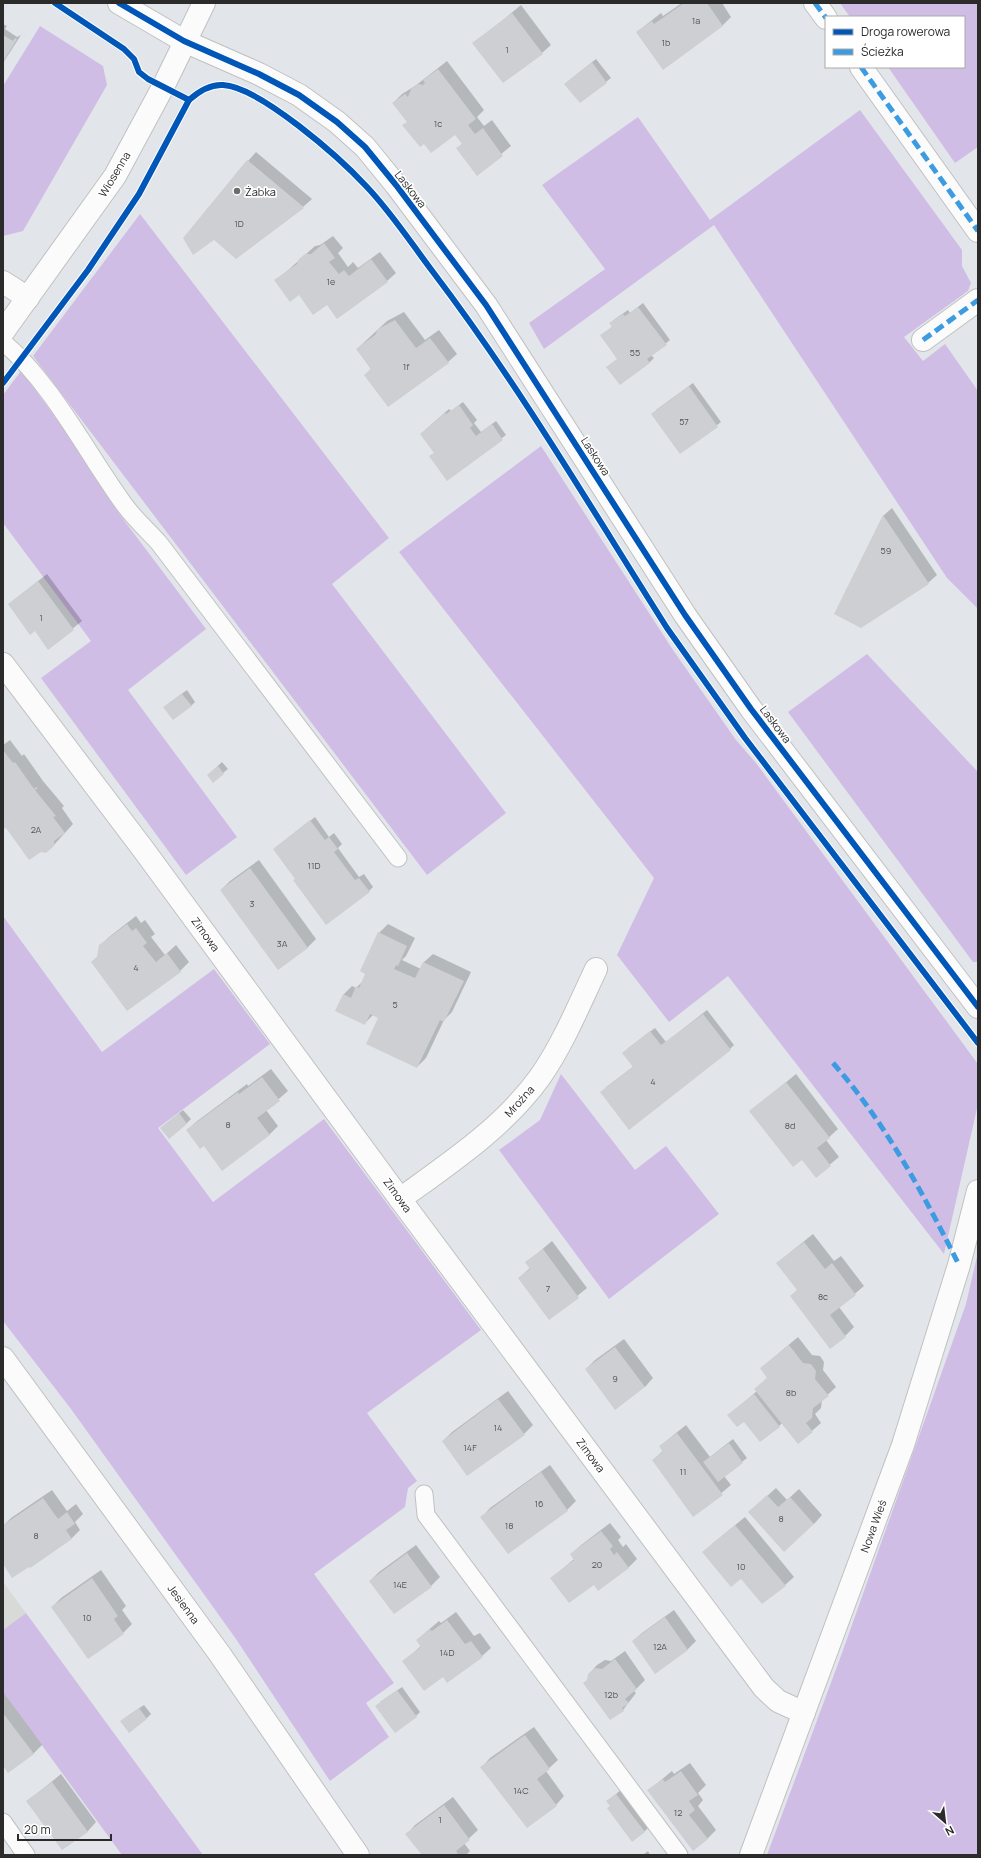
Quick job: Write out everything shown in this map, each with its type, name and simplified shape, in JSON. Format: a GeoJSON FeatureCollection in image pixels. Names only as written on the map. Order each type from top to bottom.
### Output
{"type":"FeatureCollection","features":[{"type":"Feature","properties":{"kind":"street","name":"Laskowa"},"geometry":{"type":"LineString","coordinates":[[120,3],[184,41],[259,74],[299,95],[337,122],[369,153],[486,305],[686,615],[752,709],[978,1007]]}},
{"type":"Feature","properties":{"kind":"street","name":"Wiosenna"},"geometry":{"type":"LineString","coordinates":[[3,332],[115,176],[163,87],[184,41],[204,3]]}},
{"type":"Feature","properties":{"kind":"street"},"geometry":{"type":"LineString","coordinates":[[815,3],[825,17]]}},
{"type":"Feature","properties":{"kind":"street"},"geometry":{"type":"LineString","coordinates":[[862,68],[978,231]]}},
{"type":"Feature","properties":{"kind":"street"},"geometry":{"type":"LineString","coordinates":[[3,282],[28,298]]}},
{"type":"Feature","properties":{"kind":"street"},"geometry":{"type":"LineString","coordinates":[[922,340],[978,300]]}},
{"type":"Feature","properties":{"kind":"street","name":"Zimowa"},"geometry":{"type":"LineString","coordinates":[[3,664],[143,849],[400,1199],[764,1688],[778,1701],[804,1713]]}},
{"type":"Feature","properties":{"kind":"street","name":"Mroźna"},"geometry":{"type":"LineString","coordinates":[[400,1199],[502,1121],[523,1098],[552,1059],[596,969]]}},
{"type":"Feature","properties":{"kind":"street","name":"Nowa Wieś"},"geometry":{"type":"LineString","coordinates":[[751,1855],[904,1445],[959,1265],[978,1191]]}},
{"type":"Feature","properties":{"kind":"street","name":"Jesienna"},"geometry":{"type":"LineString","coordinates":[[3,1358],[219,1653],[358,1855]]}},
{"type":"Feature","properties":{"kind":"lane"},"geometry":{"type":"LineString","coordinates":[[3,342],[22,358],[70,424],[126,507],[159,543],[398,858]]}},
{"type":"Feature","properties":{"kind":"lane"},"geometry":{"type":"LineString","coordinates":[[424,1494],[426,1515],[679,1855]]}},
{"type":"Feature","properties":{"kind":"lane"},"geometry":{"type":"LineString","coordinates":[[3,1822],[26,1855]]}},
{"type":"Feature","properties":{"kind":"shaded area"},"geometry":{"type":"Polygon","coordinates":[[[840,3],[978,3],[978,147],[955,163],[889,68],[965,68],[965,16],[849,16],[840,3]]]}},
{"type":"Feature","properties":{"kind":"shaded area"},"geometry":{"type":"Polygon","coordinates":[[[40,26],[103,66],[107,85],[23,231],[3,236],[3,86],[40,26]]]}},
{"type":"Feature","properties":{"kind":"shaded area"},"geometry":{"type":"Polygon","coordinates":[[[860,110],[962,250],[962,266],[971,283],[968,291],[904,337],[923,361],[945,344],[978,391],[978,609],[947,578],[714,225],[544,349],[529,323],[605,269],[542,185],[638,117],[710,220],[860,110]]]}},
{"type":"Feature","properties":{"kind":"shaded area"},"geometry":{"type":"Polygon","coordinates":[[[140,214],[389,538],[332,584],[506,813],[427,875],[33,356],[140,214]]]}},
{"type":"Feature","properties":{"kind":"shaded area"},"geometry":{"type":"Polygon","coordinates":[[[21,371],[59,422],[120,515],[206,629],[128,690],[237,837],[186,875],[41,678],[91,641],[3,523],[3,395],[21,371]]]}},
{"type":"Feature","properties":{"kind":"shaded area"},"geometry":{"type":"Polygon","coordinates":[[[541,446],[673,650],[736,740],[756,763],[978,1064],[978,1104],[944,1254],[728,976],[669,1022],[617,955],[654,878],[399,552],[541,446]]]}},
{"type":"Feature","properties":{"kind":"shaded area"},"geometry":{"type":"Polygon","coordinates":[[[867,654],[978,772],[978,962],[973,962],[788,712],[867,654]]]}},
{"type":"Feature","properties":{"kind":"shaded area"},"geometry":{"type":"Polygon","coordinates":[[[3,916],[102,1052],[214,969],[270,1044],[158,1128],[213,1202],[324,1119],[481,1330],[367,1413],[417,1481],[408,1488],[405,1507],[314,1574],[394,1683],[366,1703],[389,1737],[330,1781],[236,1639],[71,1409],[3,1321],[3,916]]]}},
{"type":"Feature","properties":{"kind":"shaded area"},"geometry":{"type":"Polygon","coordinates":[[[561,1074],[635,1170],[666,1146],[719,1214],[609,1299],[499,1150],[540,1120],[561,1074]]]}},
{"type":"Feature","properties":{"kind":"shaded area"},"geometry":{"type":"Polygon","coordinates":[[[978,1252],[978,1855],[767,1855],[842,1653],[966,1304],[978,1252]]]}},
{"type":"Feature","properties":{"kind":"shaded area"},"geometry":{"type":"Polygon","coordinates":[[[3,1582],[26,1613],[3,1630],[3,1582]]]}},
{"type":"Feature","properties":{"kind":"shaded area"},"geometry":{"type":"Polygon","coordinates":[[[26,1613],[203,1855],[122,1855],[3,1692],[3,1630],[26,1613]]]}},
{"type":"Feature","properties":{"kind":"building"},"geometry":{"type":"Polygon","coordinates":[[[684,3],[707,3],[723,26],[663,70],[636,32],[652,21],[654,24],[684,3]]]}},
{"type":"Feature","properties":{"kind":"building"},"geometry":{"type":"Polygon","coordinates":[[[512,13],[543,54],[503,83],[472,43],[512,13]]]}},
{"type":"Feature","properties":{"kind":"building"},"geometry":{"type":"Polygon","coordinates":[[[3,35],[13,41],[15,38],[17,39],[3,62],[3,35]]]}},
{"type":"Feature","properties":{"kind":"building"},"geometry":{"type":"Polygon","coordinates":[[[592,62],[607,83],[580,103],[564,84],[592,62]]]}},
{"type":"Feature","properties":{"kind":"building"},"geometry":{"type":"Polygon","coordinates":[[[438,69],[476,119],[468,125],[475,134],[483,128],[503,156],[477,176],[456,148],[462,144],[455,135],[431,153],[424,144],[420,147],[402,125],[407,122],[392,103],[405,94],[408,97],[411,89],[418,84],[423,85],[425,83],[423,80],[438,69]]]}},
{"type":"Feature","properties":{"kind":"building"},"geometry":{"type":"Polygon","coordinates":[[[247,160],[304,208],[236,259],[214,240],[193,255],[183,238],[247,160]]]}},
{"type":"Feature","properties":{"kind":"building"},"geometry":{"type":"Polygon","coordinates":[[[324,243],[335,258],[329,262],[339,274],[344,270],[349,276],[371,259],[388,282],[337,319],[327,305],[313,315],[299,295],[290,302],[274,280],[297,264],[299,259],[305,254],[311,254],[324,243]]]}},
{"type":"Feature","properties":{"kind":"building"},"geometry":{"type":"Polygon","coordinates":[[[638,307],[667,345],[647,359],[650,363],[620,385],[606,367],[617,359],[600,335],[612,327],[609,323],[623,314],[625,316],[638,307]]]}},
{"type":"Feature","properties":{"kind":"building"},"geometry":{"type":"Polygon","coordinates":[[[395,320],[416,348],[430,338],[449,363],[388,407],[364,375],[371,369],[356,349],[375,335],[378,329],[395,320]]]}},
{"type":"Feature","properties":{"kind":"building"},"geometry":{"type":"Polygon","coordinates":[[[689,386],[718,427],[680,454],[651,414],[689,386]]]}},
{"type":"Feature","properties":{"kind":"building"},"geometry":{"type":"Polygon","coordinates":[[[459,405],[473,425],[470,428],[476,436],[492,424],[503,440],[447,481],[429,456],[434,453],[420,434],[445,413],[446,414],[459,405]]]}},
{"type":"Feature","properties":{"kind":"building"},"geometry":{"type":"Polygon","coordinates":[[[883,515],[929,584],[861,628],[834,614],[883,515]]]}},
{"type":"Feature","properties":{"kind":"building"},"geometry":{"type":"Polygon","coordinates":[[[38,581],[74,630],[48,650],[35,631],[30,635],[8,604],[38,581]]]}},
{"type":"Feature","properties":{"kind":"building"},"geometry":{"type":"Polygon","coordinates":[[[182,694],[192,706],[173,720],[163,707],[182,694]]]}},
{"type":"Feature","properties":{"kind":"building"},"geometry":{"type":"Polygon","coordinates":[[[3,750],[13,763],[15,762],[34,789],[36,787],[38,788],[35,790],[56,816],[53,817],[65,833],[54,841],[54,846],[46,853],[41,852],[29,860],[6,828],[3,829],[3,750]]]}},
{"type":"Feature","properties":{"kind":"building"},"geometry":{"type":"Polygon","coordinates":[[[218,766],[224,774],[213,783],[207,775],[218,766]]]}},
{"type":"Feature","properties":{"kind":"building"},"geometry":{"type":"Polygon","coordinates":[[[310,820],[325,840],[329,837],[338,849],[334,852],[355,880],[359,878],[370,892],[326,925],[293,880],[295,879],[273,849],[310,820]]]}},
{"type":"Feature","properties":{"kind":"building"},"geometry":{"type":"Polygon","coordinates":[[[250,868],[308,948],[278,970],[220,890],[250,868]]]}},
{"type":"Feature","properties":{"kind":"building"},"geometry":{"type":"Polygon","coordinates":[[[127,924],[132,931],[136,928],[147,943],[143,946],[156,962],[167,953],[181,972],[127,1011],[91,962],[97,957],[99,945],[127,924]]]}},
{"type":"Feature","properties":{"kind":"building"},"geometry":{"type":"Polygon","coordinates":[[[378,932],[407,946],[398,966],[396,965],[394,969],[415,978],[423,962],[464,981],[444,1022],[440,1020],[417,1068],[366,1044],[378,1018],[370,1014],[365,1025],[335,1011],[343,994],[351,998],[356,986],[359,988],[365,974],[360,971],[378,932]]]}},
{"type":"Feature","properties":{"kind":"building"},"geometry":{"type":"Polygon","coordinates":[[[703,1014],[731,1050],[629,1130],[600,1092],[633,1067],[622,1053],[650,1031],[661,1045],[703,1014]]]}},
{"type":"Feature","properties":{"kind":"building"},"geometry":{"type":"Polygon","coordinates":[[[262,1077],[280,1101],[257,1118],[270,1135],[222,1171],[204,1146],[200,1149],[186,1130],[238,1092],[239,1094],[262,1077]]]}},
{"type":"Feature","properties":{"kind":"building"},"geometry":{"type":"Polygon","coordinates":[[[786,1082],[830,1138],[817,1148],[831,1166],[816,1178],[802,1160],[793,1167],[749,1111],[786,1082]]]}},
{"type":"Feature","properties":{"kind":"building"},"geometry":{"type":"Polygon","coordinates":[[[179,1113],[187,1124],[169,1139],[160,1128],[179,1113]]]}},
{"type":"Feature","properties":{"kind":"building"},"geometry":{"type":"Polygon","coordinates":[[[804,1242],[825,1269],[832,1263],[856,1295],[830,1315],[846,1337],[830,1349],[790,1296],[797,1290],[776,1263],[804,1242]]]}},
{"type":"Feature","properties":{"kind":"building"},"geometry":{"type":"Polygon","coordinates":[[[543,1249],[579,1298],[549,1320],[518,1278],[530,1269],[525,1262],[543,1249]]]}},
{"type":"Feature","properties":{"kind":"building"},"geometry":{"type":"Polygon","coordinates":[[[789,1345],[803,1363],[811,1364],[816,1371],[815,1379],[829,1396],[813,1408],[812,1418],[806,1423],[813,1432],[798,1444],[754,1389],[767,1378],[760,1368],[789,1345]]]}},
{"type":"Feature","properties":{"kind":"building"},"geometry":{"type":"Polygon","coordinates":[[[615,1347],[645,1387],[615,1410],[585,1369],[615,1347]]]}},
{"type":"Feature","properties":{"kind":"building"},"geometry":{"type":"Polygon","coordinates":[[[754,1394],[780,1427],[760,1442],[744,1422],[737,1427],[727,1415],[754,1394]]]}},
{"type":"Feature","properties":{"kind":"building"},"geometry":{"type":"Polygon","coordinates":[[[498,1399],[525,1435],[467,1476],[442,1441],[498,1399]]]}},
{"type":"Feature","properties":{"kind":"building"},"geometry":{"type":"Polygon","coordinates":[[[677,1433],[723,1495],[693,1517],[652,1460],[663,1452],[659,1446],[677,1433]]]}},
{"type":"Feature","properties":{"kind":"building"},"geometry":{"type":"Polygon","coordinates":[[[729,1443],[743,1463],[718,1482],[703,1462],[729,1443]]]}},
{"type":"Feature","properties":{"kind":"building"},"geometry":{"type":"Polygon","coordinates":[[[541,1472],[568,1511],[508,1554],[480,1517],[541,1472]]]}},
{"type":"Feature","properties":{"kind":"building"},"geometry":{"type":"Polygon","coordinates":[[[767,1495],[778,1507],[790,1497],[814,1524],[784,1552],[748,1512],[767,1495]]]}},
{"type":"Feature","properties":{"kind":"building"},"geometry":{"type":"Polygon","coordinates":[[[43,1498],[58,1519],[67,1512],[75,1524],[66,1530],[72,1539],[30,1568],[29,1567],[12,1578],[3,1564],[3,1525],[43,1498]]]}},
{"type":"Feature","properties":{"kind":"building"},"geometry":{"type":"Polygon","coordinates":[[[735,1525],[786,1586],[762,1604],[741,1579],[731,1587],[702,1552],[735,1525]]]}},
{"type":"Feature","properties":{"kind":"building"},"geometry":{"type":"Polygon","coordinates":[[[601,1531],[613,1546],[610,1549],[614,1555],[617,1552],[629,1568],[598,1591],[594,1585],[569,1603],[550,1578],[574,1560],[570,1554],[601,1531]]]}},
{"type":"Feature","properties":{"kind":"building"},"geometry":{"type":"Polygon","coordinates":[[[407,1553],[432,1587],[394,1614],[369,1581],[407,1553]]]}},
{"type":"Feature","properties":{"kind":"building"},"geometry":{"type":"Polygon","coordinates":[[[92,1578],[118,1616],[114,1619],[124,1634],[88,1659],[51,1607],[92,1578]]]}},
{"type":"Feature","properties":{"kind":"building"},"geometry":{"type":"Polygon","coordinates":[[[665,1617],[688,1650],[655,1674],[632,1641],[665,1617]]]}},
{"type":"Feature","properties":{"kind":"building"},"geometry":{"type":"Polygon","coordinates":[[[447,1620],[465,1644],[471,1641],[483,1657],[447,1683],[443,1677],[424,1691],[402,1661],[421,1647],[416,1640],[430,1629],[432,1631],[447,1620]]]}},
{"type":"Feature","properties":{"kind":"building"},"geometry":{"type":"Polygon","coordinates":[[[615,1659],[637,1689],[625,1699],[629,1703],[622,1708],[624,1711],[610,1720],[583,1683],[587,1680],[588,1674],[595,1668],[602,1669],[615,1659]]]}},
{"type":"Feature","properties":{"kind":"building"},"geometry":{"type":"Polygon","coordinates":[[[397,1690],[417,1717],[395,1733],[375,1706],[397,1690]]]}},
{"type":"Feature","properties":{"kind":"building"},"geometry":{"type":"Polygon","coordinates":[[[139,1708],[147,1719],[129,1733],[120,1721],[139,1708]]]}},
{"type":"Feature","properties":{"kind":"building"},"geometry":{"type":"Polygon","coordinates":[[[3,1713],[34,1754],[8,1773],[3,1766],[3,1713]]]}},
{"type":"Feature","properties":{"kind":"building"},"geometry":{"type":"Polygon","coordinates":[[[525,1735],[550,1769],[537,1779],[557,1806],[527,1828],[480,1767],[525,1735]]]}},
{"type":"Feature","properties":{"kind":"building"},"geometry":{"type":"Polygon","coordinates":[[[681,1771],[698,1795],[689,1801],[695,1810],[689,1815],[708,1839],[693,1851],[647,1790],[663,1779],[665,1782],[681,1771]]]}},
{"type":"Feature","properties":{"kind":"building"},"geometry":{"type":"Polygon","coordinates":[[[52,1782],[88,1832],[62,1850],[26,1801],[52,1782]]]}},
{"type":"Feature","properties":{"kind":"building"},"geometry":{"type":"Polygon","coordinates":[[[616,1794],[645,1832],[632,1842],[607,1808],[610,1806],[606,1801],[616,1794]]]}},
{"type":"Feature","properties":{"kind":"building"},"geometry":{"type":"Polygon","coordinates":[[[444,1805],[470,1840],[456,1851],[459,1855],[422,1855],[405,1834],[444,1805]]]}},
{"type":"Feature","properties":{"kind":"marked path"},"geometry":{"type":"LineString","coordinates":[[815,3],[825,17]]}},
{"type":"Feature","properties":{"kind":"marked path"},"geometry":{"type":"LineString","coordinates":[[862,68],[978,231]]}},
{"type":"Feature","properties":{"kind":"marked path"},"geometry":{"type":"LineString","coordinates":[[923,340],[978,300]]}},
{"type":"Feature","properties":{"kind":"marked path"},"geometry":{"type":"LineString","coordinates":[[833,1063],[870,1110],[886,1134],[932,1212],[959,1265]]}},
{"type":"Feature","properties":{"kind":"cycle path"},"geometry":{"type":"LineString","coordinates":[[55,3],[124,49],[134,59],[139,72],[148,79],[189,100],[204,89],[223,85],[239,89],[278,110],[338,159],[384,206],[495,358],[554,447],[667,628],[745,738],[978,1043]]}},
{"type":"Feature","properties":{"kind":"cycle path"},"geometry":{"type":"LineString","coordinates":[[119,3],[184,41],[259,74],[299,95],[337,122],[365,147],[396,185],[486,305],[685,615],[751,709],[978,1007]]}},
{"type":"Feature","properties":{"kind":"cycle path"},"geometry":{"type":"LineString","coordinates":[[3,383],[88,270],[139,194],[189,100]]}},
{"type":"Feature","properties":{"kind":"place","name":"Żabka"},"geometry":{"type":"Point","coordinates":[237,191]}}]}
